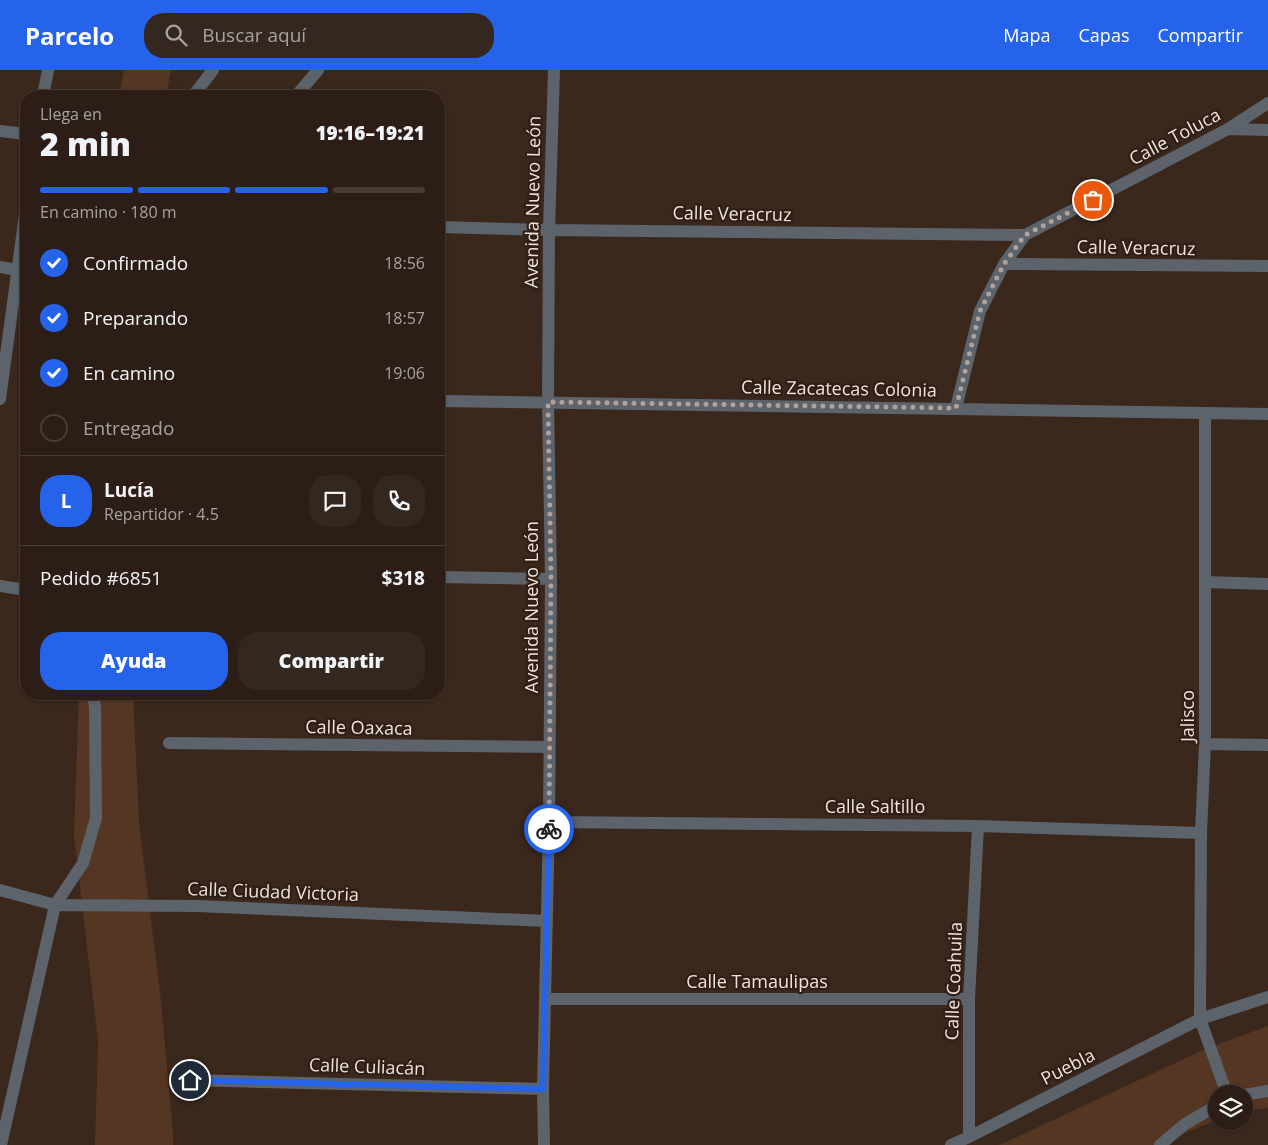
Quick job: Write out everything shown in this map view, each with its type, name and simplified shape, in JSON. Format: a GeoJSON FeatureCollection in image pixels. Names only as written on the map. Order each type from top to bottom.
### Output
{"type":"FeatureCollection","features":[{"type":"Feature","properties":{"kind":"street"},"geometry":{"type":"LineString","coordinates":[[44,90],[48,70]]}},
{"type":"Feature","properties":{"kind":"street"},"geometry":{"type":"LineString","coordinates":[[198,90],[213,70]]}},
{"type":"Feature","properties":{"kind":"street"},"geometry":{"type":"LineString","coordinates":[[301,90],[318,70]]}},
{"type":"Feature","properties":{"kind":"street","name":"Avenida Nuevo León"},"geometry":{"type":"LineString","coordinates":[[544,1145],[543,1089],[549,822],[551,579],[548,402],[549,230],[554,70]]}},
{"type":"Feature","properties":{"kind":"street","name":"Calle Toluca"},"geometry":{"type":"LineString","coordinates":[[956,408],[980,311],[1004,264],[1025,235],[1228,129],[1268,103]]}},
{"type":"Feature","properties":{"kind":"street"},"geometry":{"type":"LineString","coordinates":[[1228,129],[1268,130]]}},
{"type":"Feature","properties":{"kind":"street"},"geometry":{"type":"LineString","coordinates":[[0,131],[20,133]]}},
{"type":"Feature","properties":{"kind":"street","name":"Calle Veracruz"},"geometry":{"type":"LineString","coordinates":[[445,227],[1025,235]]}},
{"type":"Feature","properties":{"kind":"street"},"geometry":{"type":"LineString","coordinates":[[0,399],[20,249]]}},
{"type":"Feature","properties":{"kind":"street","name":"Calle Veracruz"},"geometry":{"type":"LineString","coordinates":[[1004,264],[1268,266]]}},
{"type":"Feature","properties":{"kind":"street"},"geometry":{"type":"LineString","coordinates":[[0,268],[17,270]]}},
{"type":"Feature","properties":{"kind":"street","name":"Calle Zacatecas Colonia"},"geometry":{"type":"LineString","coordinates":[[445,400],[1268,414]]}},
{"type":"Feature","properties":{"kind":"street","name":"Jalisco"},"geometry":{"type":"LineString","coordinates":[[1200,1019],[1201,834],[1205,744],[1205,413]]}},
{"type":"Feature","properties":{"kind":"street"},"geometry":{"type":"LineString","coordinates":[[445,577],[551,579]]}},
{"type":"Feature","properties":{"kind":"street"},"geometry":{"type":"LineString","coordinates":[[1205,582],[1268,584]]}},
{"type":"Feature","properties":{"kind":"street"},"geometry":{"type":"LineString","coordinates":[[0,586],[20,589]]}},
{"type":"Feature","properties":{"kind":"street"},"geometry":{"type":"LineString","coordinates":[[1,1145],[55,905],[83,863],[96,818],[94,700]]}},
{"type":"Feature","properties":{"kind":"street","name":"Calle Oaxaca"},"geometry":{"type":"LineString","coordinates":[[169,743],[549,747]]}},
{"type":"Feature","properties":{"kind":"street"},"geometry":{"type":"LineString","coordinates":[[1205,744],[1268,745]]}},
{"type":"Feature","properties":{"kind":"street","name":"Calle Saltillo"},"geometry":{"type":"LineString","coordinates":[[549,822],[978,826],[1201,834]]}},
{"type":"Feature","properties":{"kind":"street","name":"Calle Coahuila"},"geometry":{"type":"LineString","coordinates":[[969,1137],[970,999],[978,826]]}},
{"type":"Feature","properties":{"kind":"street","name":"Calle Ciudad Victoria"},"geometry":{"type":"LineString","coordinates":[[0,890],[55,905],[197,906],[547,920]]}},
{"type":"Feature","properties":{"kind":"street","name":"Puebla"},"geometry":{"type":"LineString","coordinates":[[951,1145],[1200,1019],[1268,997]]}},
{"type":"Feature","properties":{"kind":"street","name":"Calle Tamaulipas"},"geometry":{"type":"LineString","coordinates":[[545,999],[970,999]]}},
{"type":"Feature","properties":{"kind":"street"},"geometry":{"type":"LineString","coordinates":[[1200,1019],[1224,1085]]}},
{"type":"Feature","properties":{"kind":"street","name":"Calle Culiacán"},"geometry":{"type":"LineString","coordinates":[[190,1080],[543,1089]]}},
{"type":"Feature","properties":{"kind":"street"},"geometry":{"type":"LineString","coordinates":[[1253,1094],[1268,1091]]}},
{"type":"Feature","properties":{"kind":"street"},"geometry":{"type":"LineString","coordinates":[[1160,1145],[1186,1124],[1208,1111]]}},
{"type":"Feature","properties":{"kind":"shaded area"},"geometry":{"type":"Polygon","coordinates":[[[124,70],[171,70],[167,90],[120,90],[124,70]]]}},
{"type":"Feature","properties":{"kind":"shaded area"},"geometry":{"type":"Polygon","coordinates":[[[79,700],[133,700],[139,823],[161,1001],[173,1145],[95,1145],[98,1040],[74,836],[79,700]]]}},
{"type":"Feature","properties":{"kind":"shaded area"},"geometry":{"type":"Polygon","coordinates":[[[1268,1026],[1268,1108],[1253,1110],[1253,1085],[1208,1085],[1208,1123],[1157,1145],[997,1145],[1002,1144],[1203,1050],[1268,1026]]]}},
{"type":"Feature","properties":{"kind":"way so far"},"geometry":{"type":"LineString","coordinates":[[549,829],[551,579],[548,402],[956,408],[980,311],[1004,264],[1025,235],[1093,200]]}},
{"type":"Feature","properties":{"kind":"route"},"geometry":{"type":"LineString","coordinates":[[190,1080],[543,1089],[549,829]]}}]}
